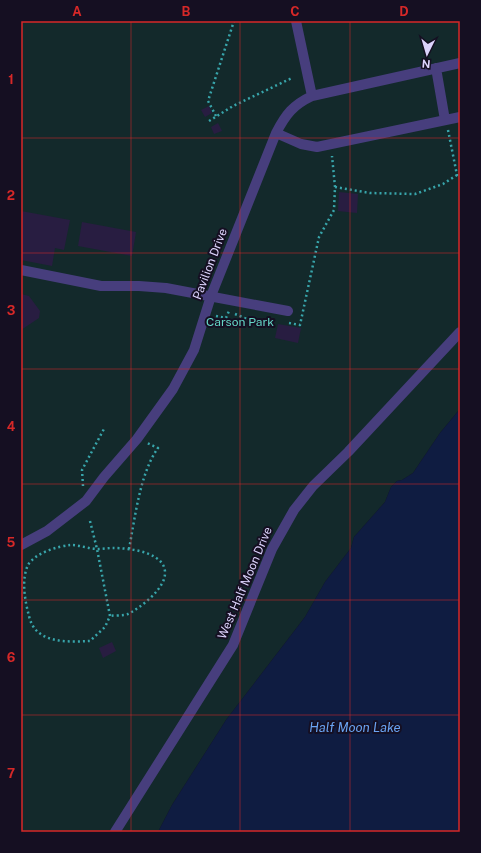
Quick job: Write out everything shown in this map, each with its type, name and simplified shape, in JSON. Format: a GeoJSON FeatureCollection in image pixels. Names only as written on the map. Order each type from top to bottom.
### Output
{"type":"FeatureCollection","features":[{"type":"Feature","properties":{"kind":"street"},"geometry":{"type":"LineString","coordinates":[[296,21],[312,96]]}},
{"type":"Feature","properties":{"kind":"street","name":"Pavilion Drive"},"geometry":{"type":"LineString","coordinates":[[21,545],[47,531],[86,501],[104,477],[137,439],[173,389],[194,350],[211,296],[276,133],[285,116],[298,103],[312,96],[460,63]]}},
{"type":"Feature","properties":{"kind":"street"},"geometry":{"type":"LineString","coordinates":[[436,68],[445,120]]}},
{"type":"Feature","properties":{"kind":"street"},"geometry":{"type":"LineString","coordinates":[[276,133],[301,144],[317,147],[460,117]]}},
{"type":"Feature","properties":{"kind":"street"},"geometry":{"type":"LineString","coordinates":[[21,270],[100,286],[153,287],[211,296],[288,312]]}},
{"type":"Feature","properties":{"kind":"street","name":"West Half Moon Drive"},"geometry":{"type":"LineString","coordinates":[[115,832],[233,645],[272,549],[294,510],[313,486],[348,452],[460,332]]}},
{"type":"Feature","properties":{"kind":"path"},"geometry":{"type":"LineString","coordinates":[[216,116],[208,101],[234,21]]}},
{"type":"Feature","properties":{"kind":"path"},"geometry":{"type":"LineString","coordinates":[[209,120],[233,106],[292,78]]}},
{"type":"Feature","properties":{"kind":"path"},"geometry":{"type":"LineString","coordinates":[[445,120],[457,175],[460,178]]}},
{"type":"Feature","properties":{"kind":"path"},"geometry":{"type":"LineString","coordinates":[[285,322],[300,325],[319,237],[334,210],[336,187],[330,145]]}},
{"type":"Feature","properties":{"kind":"path"},"geometry":{"type":"LineString","coordinates":[[336,187],[370,193],[415,194],[443,184],[457,175]]}},
{"type":"Feature","properties":{"kind":"path"},"geometry":{"type":"LineString","coordinates":[[214,315],[226,318],[228,311],[264,326],[271,319]]}},
{"type":"Feature","properties":{"kind":"path"},"geometry":{"type":"LineString","coordinates":[[83,490],[82,470],[105,427]]}},
{"type":"Feature","properties":{"kind":"path"},"geometry":{"type":"LineString","coordinates":[[129,549],[139,497],[151,458],[158,448],[137,439]]}},
{"type":"Feature","properties":{"kind":"path"},"geometry":{"type":"LineString","coordinates":[[90,521],[97,550],[110,616],[105,627],[90,641],[67,642],[54,640],[38,632],[30,620],[27,610],[25,576],[29,564],[41,554],[56,547],[73,545],[97,550],[113,548],[129,549],[148,553],[159,559],[165,567],[166,573],[163,582],[155,594],[136,609],[126,614],[110,616]]}},
{"type":"Feature","properties":{"kind":"green space","name":"Carson Park"},"geometry":{"type":"Polygon","coordinates":[[[21,21],[460,21],[460,409],[440,433],[413,473],[402,480],[397,481],[391,487],[385,502],[354,537],[351,548],[325,582],[305,617],[226,720],[172,805],[158,832],[21,832],[21,21]]]}},
{"type":"Feature","properties":{"kind":"water","name":"Half Moon Lake"},"geometry":{"type":"Polygon","coordinates":[[[460,409],[460,832],[158,832],[172,805],[226,720],[305,617],[325,582],[351,548],[354,537],[385,502],[391,487],[397,481],[402,480],[413,473],[440,433],[460,409]]]}},
{"type":"Feature","properties":{"kind":"building"},"geometry":{"type":"Polygon","coordinates":[[[209,106],[212,113],[205,117],[201,110],[209,106]]]}},
{"type":"Feature","properties":{"kind":"building"},"geometry":{"type":"Polygon","coordinates":[[[218,123],[222,131],[214,134],[211,127],[218,123]]]}},
{"type":"Feature","properties":{"kind":"building"},"geometry":{"type":"Polygon","coordinates":[[[339,192],[358,194],[357,213],[338,211],[339,192]]]}},
{"type":"Feature","properties":{"kind":"building"},"geometry":{"type":"Polygon","coordinates":[[[21,211],[70,220],[64,250],[55,248],[52,266],[21,260],[21,211]]]}},
{"type":"Feature","properties":{"kind":"building"},"geometry":{"type":"Polygon","coordinates":[[[82,222],[136,232],[132,256],[78,246],[82,222]]]}},
{"type":"Feature","properties":{"kind":"building"},"geometry":{"type":"Polygon","coordinates":[[[21,294],[29,296],[40,311],[39,318],[21,330],[21,294]]]}},
{"type":"Feature","properties":{"kind":"building"},"geometry":{"type":"Polygon","coordinates":[[[278,324],[301,328],[298,343],[275,338],[278,324]]]}},
{"type":"Feature","properties":{"kind":"building"},"geometry":{"type":"Polygon","coordinates":[[[112,642],[116,651],[103,658],[99,648],[112,642]]]}}]}
